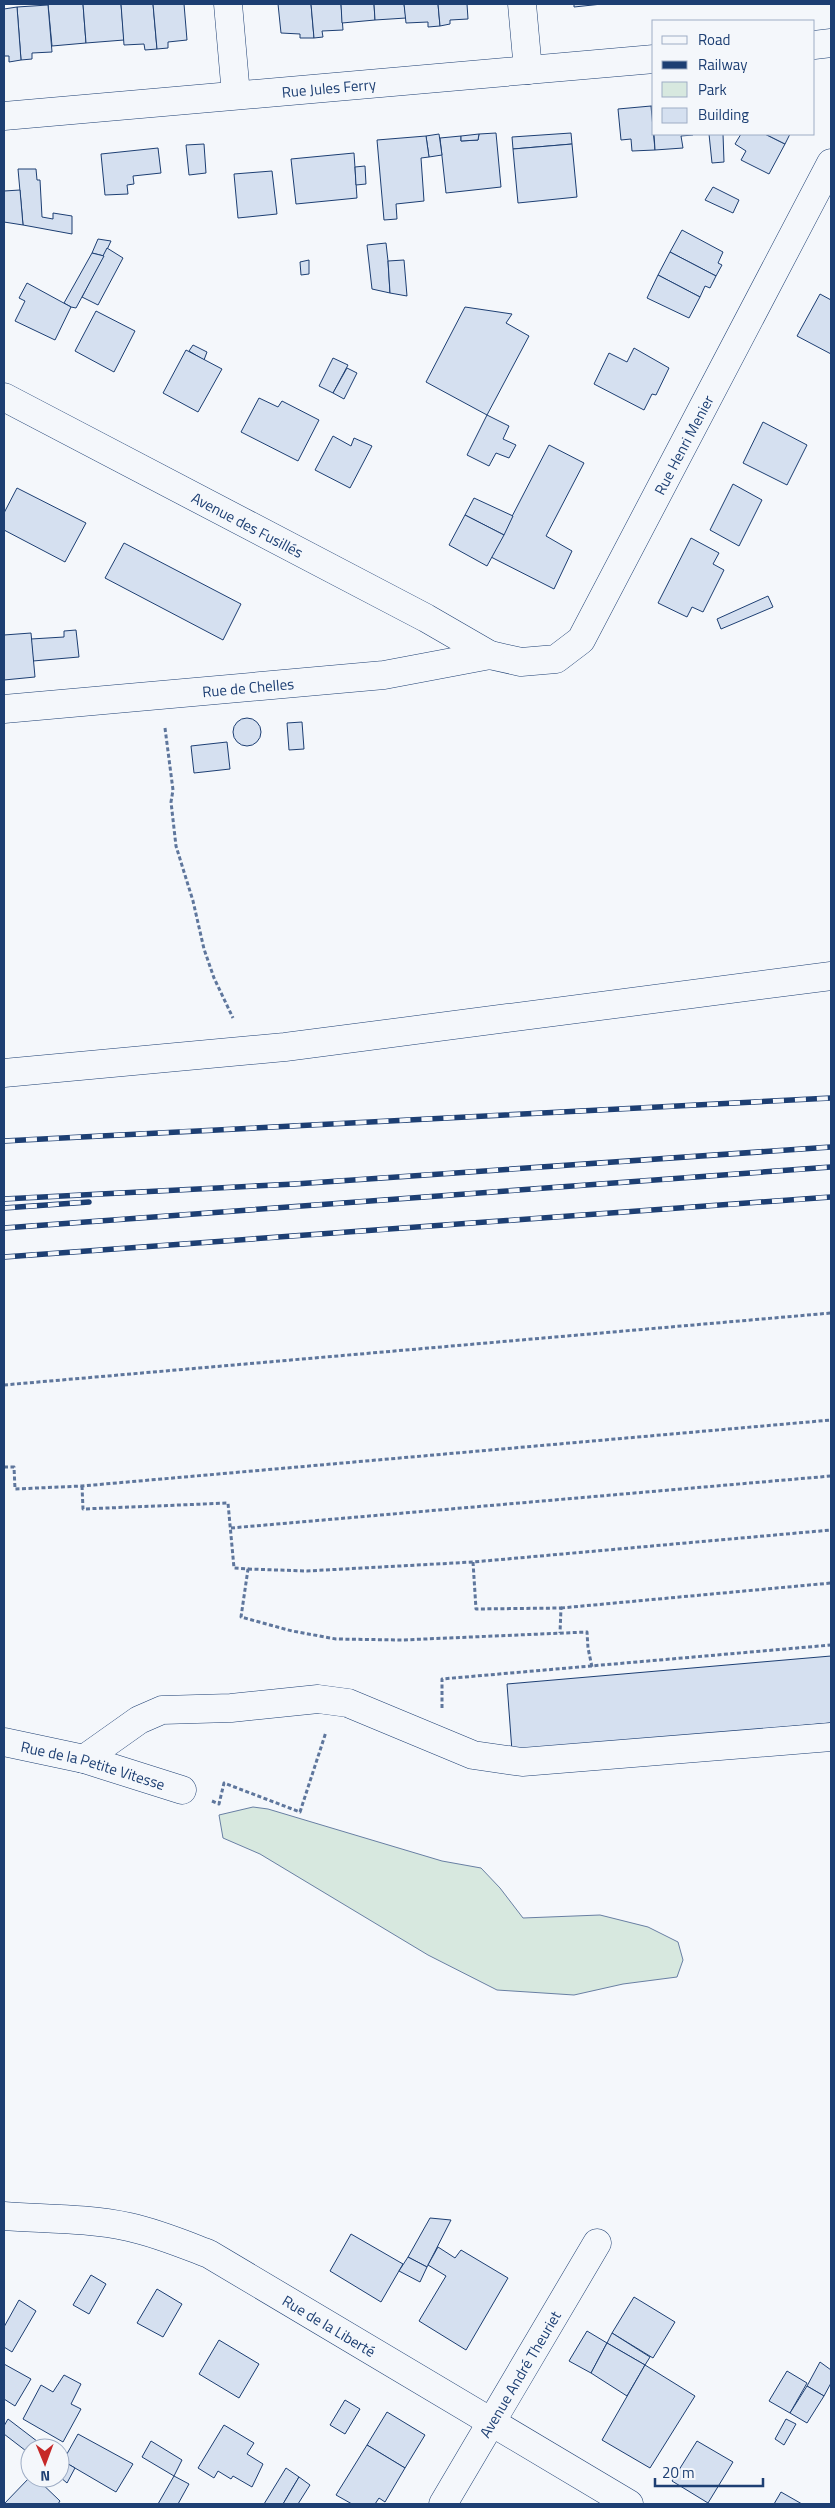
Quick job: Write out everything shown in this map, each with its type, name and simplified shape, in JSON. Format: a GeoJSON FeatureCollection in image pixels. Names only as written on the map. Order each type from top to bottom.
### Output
{"type":"FeatureCollection","features":[{"type":"Feature","properties":{"kind":"street"},"geometry":{"type":"LineString","coordinates":[[228,4],[236,95]]}},
{"type":"Feature","properties":{"kind":"street"},"geometry":{"type":"LineString","coordinates":[[522,4],[528,70]]}},
{"type":"Feature","properties":{"kind":"street"},"geometry":{"type":"LineString","coordinates":[[815,45],[831,43]]}},
{"type":"Feature","properties":{"kind":"street","name":"Rue Jules Ferry"},"geometry":{"type":"LineString","coordinates":[[4,116],[652,59]]}},
{"type":"Feature","properties":{"kind":"street","name":"Rue Henri Menier"},"geometry":{"type":"LineString","coordinates":[[490,655],[521,662],[556,659],[581,640],[831,162]]}},
{"type":"Feature","properties":{"kind":"street","name":"Avenue des Fusillés"},"geometry":{"type":"LineString","coordinates":[[4,397],[426,618],[490,655]]}},
{"type":"Feature","properties":{"kind":"street","name":"Rue de Chelles"},"geometry":{"type":"LineString","coordinates":[[4,709],[384,675],[490,655]]}},
{"type":"Feature","properties":{"kind":"street"},"geometry":{"type":"LineString","coordinates":[[4,1073],[249,1050],[831,976]]}},
{"type":"Feature","properties":{"kind":"street"},"geometry":{"type":"LineString","coordinates":[[84,1760],[139,1720],[162,1710],[231,1708],[318,1699],[348,1703],[473,1755],[522,1762],[831,1737]]}},
{"type":"Feature","properties":{"kind":"street","name":"Rue de la Petite Vitesse"},"geometry":{"type":"LineString","coordinates":[[4,1742],[84,1760],[182,1790]]}},
{"type":"Feature","properties":{"kind":"street","name":"Rue de la Liberté"},"geometry":{"type":"LineString","coordinates":[[4,2216],[93,2221],[129,2227],[167,2238],[209,2254],[629,2504]]}},
{"type":"Feature","properties":{"kind":"street","name":"Avenue André Theuriet"},"geometry":{"type":"LineString","coordinates":[[443,2504],[490,2421],[597,2243]]}},
{"type":"Feature","properties":{"kind":"path"},"geometry":{"type":"LineString","coordinates":[[160,695],[174,790],[171,802],[176,846],[214,978],[249,1050]]}},
{"type":"Feature","properties":{"kind":"path"},"geometry":{"type":"LineString","coordinates":[[4,1385],[831,1313]]}},
{"type":"Feature","properties":{"kind":"path"},"geometry":{"type":"LineString","coordinates":[[4,1467],[14,1467],[16,1489],[82,1486],[831,1420]]}},
{"type":"Feature","properties":{"kind":"path"},"geometry":{"type":"LineString","coordinates":[[231,1528],[831,1476]]}},
{"type":"Feature","properties":{"kind":"path"},"geometry":{"type":"LineString","coordinates":[[82,1486],[84,1509],[228,1503],[234,1568],[248,1569],[307,1571],[474,1562],[831,1530]]}},
{"type":"Feature","properties":{"kind":"path"},"geometry":{"type":"LineString","coordinates":[[474,1562],[476,1609],[560,1608],[831,1583]]}},
{"type":"Feature","properties":{"kind":"path"},"geometry":{"type":"LineString","coordinates":[[248,1569],[240,1617],[292,1631],[336,1639],[371,1640],[588,1632],[588,1648],[592,1667]]}},
{"type":"Feature","properties":{"kind":"path"},"geometry":{"type":"LineString","coordinates":[[560,1608],[560,1633]]}},
{"type":"Feature","properties":{"kind":"path"},"geometry":{"type":"LineString","coordinates":[[442,1679],[831,1645]]}},
{"type":"Feature","properties":{"kind":"path"},"geometry":{"type":"LineString","coordinates":[[224,1784],[300,1812],[328,1727]]}},
{"type":"Feature","properties":{"kind":"green space"},"geometry":{"type":"Polygon","coordinates":[[[253,1807],[268,1809],[442,1861],[481,1868],[500,1888],[523,1918],[600,1915],[648,1927],[678,1942],[683,1960],[677,1977],[623,1984],[574,1995],[497,1990],[428,1955],[260,1854],[223,1838],[219,1815],[253,1807]]]}},
{"type":"Feature","properties":{"kind":"building"},"geometry":{"type":"Polygon","coordinates":[[[48,4],[83,4],[86,43],[52,46],[48,4]]]}},
{"type":"Feature","properties":{"kind":"building"},"geometry":{"type":"Polygon","coordinates":[[[83,4],[121,4],[124,40],[86,43],[83,4]]]}},
{"type":"Feature","properties":{"kind":"building"},"geometry":{"type":"Polygon","coordinates":[[[121,4],[153,4],[157,49],[145,50],[144,44],[124,45],[121,4]]]}},
{"type":"Feature","properties":{"kind":"building"},"geometry":{"type":"Polygon","coordinates":[[[153,4],[184,4],[187,40],[168,42],[168,48],[157,49],[153,4]]]}},
{"type":"Feature","properties":{"kind":"building"},"geometry":{"type":"Polygon","coordinates":[[[278,4],[311,4],[314,38],[300,38],[300,34],[281,33],[278,4]]]}},
{"type":"Feature","properties":{"kind":"building"},"geometry":{"type":"Polygon","coordinates":[[[311,4],[341,4],[343,30],[322,31],[323,37],[314,38],[311,4]]]}},
{"type":"Feature","properties":{"kind":"building"},"geometry":{"type":"Polygon","coordinates":[[[341,4],[374,4],[375,20],[342,23],[341,4]]]}},
{"type":"Feature","properties":{"kind":"building"},"geometry":{"type":"Polygon","coordinates":[[[374,4],[404,4],[406,18],[375,20],[374,4]]]}},
{"type":"Feature","properties":{"kind":"building"},"geometry":{"type":"Polygon","coordinates":[[[404,4],[438,4],[440,26],[428,27],[428,22],[406,23],[404,4]]]}},
{"type":"Feature","properties":{"kind":"building"},"geometry":{"type":"Polygon","coordinates":[[[438,4],[467,4],[468,19],[450,20],[450,24],[440,26],[438,4]]]}},
{"type":"Feature","properties":{"kind":"building"},"geometry":{"type":"Polygon","coordinates":[[[574,4],[602,4],[574,7],[574,4]]]}},
{"type":"Feature","properties":{"kind":"building"},"geometry":{"type":"Polygon","coordinates":[[[48,5],[52,52],[32,53],[32,59],[21,60],[17,7],[48,5]]]}},
{"type":"Feature","properties":{"kind":"building"},"geometry":{"type":"Polygon","coordinates":[[[17,7],[21,60],[9,62],[9,56],[4,56],[4,9],[17,7]]]}},
{"type":"Feature","properties":{"kind":"building"},"geometry":{"type":"Polygon","coordinates":[[[651,106],[652,135],[654,135],[655,150],[632,151],[631,139],[621,140],[618,109],[651,106]]]}},
{"type":"Feature","properties":{"kind":"building"},"geometry":{"type":"Polygon","coordinates":[[[496,133],[501,187],[446,193],[440,138],[461,136],[461,141],[478,140],[479,134],[496,133]]]}},
{"type":"Feature","properties":{"kind":"building"},"geometry":{"type":"Polygon","coordinates":[[[571,133],[572,144],[513,149],[512,137],[571,133]]]}},
{"type":"Feature","properties":{"kind":"building"},"geometry":{"type":"Polygon","coordinates":[[[439,134],[442,155],[429,157],[426,136],[439,134]]]}},
{"type":"Feature","properties":{"kind":"building"},"geometry":{"type":"Polygon","coordinates":[[[479,134],[478,140],[461,141],[461,136],[479,134]]]}},
{"type":"Feature","properties":{"kind":"building"},"geometry":{"type":"Polygon","coordinates":[[[654,135],[693,135],[681,136],[683,148],[655,150],[654,135]]]}},
{"type":"Feature","properties":{"kind":"building"},"geometry":{"type":"Polygon","coordinates":[[[709,135],[723,135],[724,162],[712,163],[709,135]]]}},
{"type":"Feature","properties":{"kind":"building"},"geometry":{"type":"Polygon","coordinates":[[[740,135],[767,135],[785,144],[769,174],[741,160],[746,151],[735,144],[740,135]]]}},
{"type":"Feature","properties":{"kind":"building"},"geometry":{"type":"Polygon","coordinates":[[[767,135],[790,135],[785,144],[767,135]]]}},
{"type":"Feature","properties":{"kind":"building"},"geometry":{"type":"Polygon","coordinates":[[[426,136],[429,157],[421,158],[424,201],[396,204],[397,219],[384,220],[377,140],[426,136]]]}},
{"type":"Feature","properties":{"kind":"building"},"geometry":{"type":"Polygon","coordinates":[[[204,144],[206,173],[189,175],[186,145],[204,144]]]}},
{"type":"Feature","properties":{"kind":"building"},"geometry":{"type":"Polygon","coordinates":[[[572,144],[577,197],[518,203],[513,149],[572,144]]]}},
{"type":"Feature","properties":{"kind":"building"},"geometry":{"type":"Polygon","coordinates":[[[158,148],[161,173],[133,176],[134,184],[127,185],[128,194],[105,195],[101,154],[158,148]]]}},
{"type":"Feature","properties":{"kind":"building"},"geometry":{"type":"Polygon","coordinates":[[[354,153],[357,198],[296,204],[291,159],[354,153]]]}},
{"type":"Feature","properties":{"kind":"building"},"geometry":{"type":"Polygon","coordinates":[[[365,166],[366,184],[356,185],[355,167],[365,166]]]}},
{"type":"Feature","properties":{"kind":"building"},"geometry":{"type":"Polygon","coordinates":[[[18,169],[36,169],[37,180],[40,180],[42,217],[53,219],[53,213],[72,216],[72,234],[23,225],[18,169]]]}},
{"type":"Feature","properties":{"kind":"building"},"geometry":{"type":"Polygon","coordinates":[[[272,171],[277,214],[238,218],[234,174],[272,171]]]}},
{"type":"Feature","properties":{"kind":"building"},"geometry":{"type":"Polygon","coordinates":[[[713,187],[739,200],[733,213],[705,200],[713,187]]]}},
{"type":"Feature","properties":{"kind":"building"},"geometry":{"type":"Polygon","coordinates":[[[20,190],[23,225],[4,222],[4,191],[20,190]]]}},
{"type":"Feature","properties":{"kind":"building"},"geometry":{"type":"Polygon","coordinates":[[[682,230],[723,252],[718,263],[722,265],[716,276],[670,252],[682,230]]]}},
{"type":"Feature","properties":{"kind":"building"},"geometry":{"type":"Polygon","coordinates":[[[98,239],[111,241],[104,256],[92,253],[98,239]]]}},
{"type":"Feature","properties":{"kind":"building"},"geometry":{"type":"Polygon","coordinates":[[[386,243],[390,293],[372,289],[367,245],[386,243]]]}},
{"type":"Feature","properties":{"kind":"building"},"geometry":{"type":"Polygon","coordinates":[[[107,248],[123,258],[98,305],[82,297],[107,248]]]}},
{"type":"Feature","properties":{"kind":"building"},"geometry":{"type":"Polygon","coordinates":[[[670,252],[716,276],[710,288],[705,286],[700,297],[658,275],[670,252]]]}},
{"type":"Feature","properties":{"kind":"building"},"geometry":{"type":"Polygon","coordinates":[[[92,253],[104,256],[76,308],[71,307],[64,303],[92,253]]]}},
{"type":"Feature","properties":{"kind":"building"},"geometry":{"type":"Polygon","coordinates":[[[309,260],[309,274],[301,275],[300,262],[309,260]]]}},
{"type":"Feature","properties":{"kind":"building"},"geometry":{"type":"Polygon","coordinates":[[[404,260],[407,296],[390,293],[388,261],[404,260]]]}},
{"type":"Feature","properties":{"kind":"building"},"geometry":{"type":"Polygon","coordinates":[[[658,275],[700,297],[689,318],[647,298],[658,275]]]}},
{"type":"Feature","properties":{"kind":"building"},"geometry":{"type":"Polygon","coordinates":[[[27,283],[71,307],[55,340],[15,321],[25,301],[19,298],[27,283]]]}},
{"type":"Feature","properties":{"kind":"building"},"geometry":{"type":"Polygon","coordinates":[[[820,294],[831,300],[831,354],[797,336],[820,294]]]}},
{"type":"Feature","properties":{"kind":"building"},"geometry":{"type":"Polygon","coordinates":[[[465,307],[512,314],[506,323],[529,336],[487,415],[426,382],[465,307]]]}},
{"type":"Feature","properties":{"kind":"building"},"geometry":{"type":"Polygon","coordinates":[[[96,311],[135,331],[114,372],[75,351],[96,311]]]}},
{"type":"Feature","properties":{"kind":"building"},"geometry":{"type":"Polygon","coordinates":[[[193,345],[207,352],[204,360],[189,351],[193,345]]]}},
{"type":"Feature","properties":{"kind":"building"},"geometry":{"type":"Polygon","coordinates":[[[634,348],[669,368],[656,395],[652,394],[644,410],[594,384],[609,353],[627,362],[634,348]]]}},
{"type":"Feature","properties":{"kind":"building"},"geometry":{"type":"Polygon","coordinates":[[[186,350],[222,369],[198,412],[163,393],[186,350]]]}},
{"type":"Feature","properties":{"kind":"building"},"geometry":{"type":"Polygon","coordinates":[[[333,358],[348,365],[333,393],[319,386],[333,358]]]}},
{"type":"Feature","properties":{"kind":"building"},"geometry":{"type":"Polygon","coordinates":[[[347,368],[357,373],[344,399],[333,393],[347,368]]]}},
{"type":"Feature","properties":{"kind":"building"},"geometry":{"type":"Polygon","coordinates":[[[259,398],[278,407],[282,401],[319,420],[298,461],[241,432],[259,398]]]}},
{"type":"Feature","properties":{"kind":"building"},"geometry":{"type":"Polygon","coordinates":[[[487,415],[509,426],[503,439],[516,445],[509,458],[496,453],[489,466],[467,455],[487,415]]]}},
{"type":"Feature","properties":{"kind":"building"},"geometry":{"type":"Polygon","coordinates":[[[763,422],[807,445],[787,485],[743,463],[763,422]]]}},
{"type":"Feature","properties":{"kind":"building"},"geometry":{"type":"Polygon","coordinates":[[[333,436],[351,446],[354,438],[372,446],[350,488],[315,470],[333,436]]]}},
{"type":"Feature","properties":{"kind":"building"},"geometry":{"type":"Polygon","coordinates":[[[549,445],[584,463],[546,536],[572,551],[554,589],[491,557],[549,445]]]}},
{"type":"Feature","properties":{"kind":"building"},"geometry":{"type":"Polygon","coordinates":[[[733,484],[762,500],[739,546],[710,530],[733,484]]]}},
{"type":"Feature","properties":{"kind":"building"},"geometry":{"type":"Polygon","coordinates":[[[17,488],[86,523],[65,562],[4,530],[4,513],[17,488]]]}},
{"type":"Feature","properties":{"kind":"building"},"geometry":{"type":"Polygon","coordinates":[[[474,498],[513,516],[504,535],[465,515],[474,498]]]}},
{"type":"Feature","properties":{"kind":"building"},"geometry":{"type":"Polygon","coordinates":[[[465,515],[504,535],[487,566],[449,545],[465,515]]]}},
{"type":"Feature","properties":{"kind":"building"},"geometry":{"type":"Polygon","coordinates":[[[691,538],[719,553],[713,564],[724,570],[703,612],[692,607],[687,617],[658,603],[691,538]]]}},
{"type":"Feature","properties":{"kind":"building"},"geometry":{"type":"Polygon","coordinates":[[[124,543],[241,604],[223,640],[105,578],[124,543]]]}},
{"type":"Feature","properties":{"kind":"building"},"geometry":{"type":"Polygon","coordinates":[[[768,596],[773,607],[721,629],[717,619],[768,596]]]}},
{"type":"Feature","properties":{"kind":"building"},"geometry":{"type":"Polygon","coordinates":[[[76,630],[79,657],[33,661],[31,639],[64,637],[64,631],[76,630]]]}},
{"type":"Feature","properties":{"kind":"building"},"geometry":{"type":"Polygon","coordinates":[[[31,633],[35,677],[4,680],[4,635],[31,633]]]}},
{"type":"Feature","properties":{"kind":"building"},"geometry":{"type":"Polygon","coordinates":[[[247,718],[257,722],[261,732],[257,742],[247,746],[237,742],[233,732],[237,722],[247,718]]]}},
{"type":"Feature","properties":{"kind":"building"},"geometry":{"type":"Polygon","coordinates":[[[302,722],[304,749],[289,750],[287,723],[302,722]]]}},
{"type":"Feature","properties":{"kind":"building"},"geometry":{"type":"Polygon","coordinates":[[[227,742],[230,769],[194,773],[191,746],[227,742]]]}},
{"type":"Feature","properties":{"kind":"building"},"geometry":{"type":"Polygon","coordinates":[[[831,1656],[831,1723],[512,1751],[507,1684],[831,1656]]]}},
{"type":"Feature","properties":{"kind":"building"},"geometry":{"type":"Polygon","coordinates":[[[430,2218],[451,2220],[427,2267],[408,2257],[430,2218]]]}},
{"type":"Feature","properties":{"kind":"building"},"geometry":{"type":"Polygon","coordinates":[[[351,2234],[403,2264],[381,2302],[330,2271],[351,2234]]]}},
{"type":"Feature","properties":{"kind":"building"},"geometry":{"type":"Polygon","coordinates":[[[438,2247],[455,2258],[461,2250],[508,2278],[466,2350],[419,2321],[446,2276],[428,2265],[438,2247]]]}},
{"type":"Feature","properties":{"kind":"building"},"geometry":{"type":"Polygon","coordinates":[[[408,2257],[427,2267],[420,2282],[399,2271],[408,2257]]]}},
{"type":"Feature","properties":{"kind":"building"},"geometry":{"type":"Polygon","coordinates":[[[91,2275],[106,2284],[89,2314],[73,2305],[91,2275]]]}},
{"type":"Feature","properties":{"kind":"building"},"geometry":{"type":"Polygon","coordinates":[[[157,2289],[182,2304],[163,2337],[137,2323],[157,2289]]]}},
{"type":"Feature","properties":{"kind":"building"},"geometry":{"type":"Polygon","coordinates":[[[634,2297],[675,2322],[653,2358],[612,2333],[634,2297]]]}},
{"type":"Feature","properties":{"kind":"building"},"geometry":{"type":"Polygon","coordinates":[[[19,2300],[36,2311],[12,2352],[4,2347],[4,2327],[19,2300]]]}},
{"type":"Feature","properties":{"kind":"building"},"geometry":{"type":"Polygon","coordinates":[[[587,2331],[607,2343],[591,2373],[569,2361],[587,2331]]]}},
{"type":"Feature","properties":{"kind":"building"},"geometry":{"type":"Polygon","coordinates":[[[612,2333],[650,2357],[645,2365],[607,2343],[612,2333]]]}},
{"type":"Feature","properties":{"kind":"building"},"geometry":{"type":"Polygon","coordinates":[[[219,2340],[259,2364],[239,2398],[199,2374],[219,2340]]]}},
{"type":"Feature","properties":{"kind":"building"},"geometry":{"type":"Polygon","coordinates":[[[607,2343],[645,2365],[627,2396],[591,2373],[607,2343]]]}},
{"type":"Feature","properties":{"kind":"building"},"geometry":{"type":"Polygon","coordinates":[[[820,2362],[831,2370],[831,2383],[824,2396],[807,2386],[820,2362]]]}},
{"type":"Feature","properties":{"kind":"building"},"geometry":{"type":"Polygon","coordinates":[[[4,2364],[31,2379],[15,2406],[4,2399],[4,2364]]]}},
{"type":"Feature","properties":{"kind":"building"},"geometry":{"type":"Polygon","coordinates":[[[645,2365],[695,2396],[650,2468],[602,2440],[645,2365]]]}},
{"type":"Feature","properties":{"kind":"building"},"geometry":{"type":"Polygon","coordinates":[[[787,2371],[807,2383],[790,2413],[769,2401],[787,2371]]]}},
{"type":"Feature","properties":{"kind":"building"},"geometry":{"type":"Polygon","coordinates":[[[64,2375],[81,2384],[71,2404],[81,2409],[65,2438],[56,2438],[23,2419],[41,2385],[53,2392],[64,2375]]]}},
{"type":"Feature","properties":{"kind":"building"},"geometry":{"type":"Polygon","coordinates":[[[807,2386],[824,2396],[807,2423],[790,2413],[807,2386]]]}},
{"type":"Feature","properties":{"kind":"building"},"geometry":{"type":"Polygon","coordinates":[[[345,2400],[360,2409],[345,2434],[330,2425],[345,2400]]]}},
{"type":"Feature","properties":{"kind":"building"},"geometry":{"type":"Polygon","coordinates":[[[387,2412],[425,2435],[405,2468],[367,2445],[387,2412]]]}},
{"type":"Feature","properties":{"kind":"building"},"geometry":{"type":"Polygon","coordinates":[[[8,2419],[33,2438],[20,2438],[20,2446],[4,2434],[4,2426],[8,2419]]]}},
{"type":"Feature","properties":{"kind":"building"},"geometry":{"type":"Polygon","coordinates":[[[786,2419],[796,2424],[784,2445],[775,2439],[786,2419]]]}},
{"type":"Feature","properties":{"kind":"building"},"geometry":{"type":"Polygon","coordinates":[[[224,2425],[254,2443],[247,2454],[263,2464],[252,2487],[233,2476],[231,2479],[218,2471],[214,2478],[198,2468],[224,2425]]]}},
{"type":"Feature","properties":{"kind":"building"},"geometry":{"type":"Polygon","coordinates":[[[78,2434],[133,2464],[116,2492],[70,2465],[70,2448],[78,2434]]]}},
{"type":"Feature","properties":{"kind":"building"},"geometry":{"type":"Polygon","coordinates":[[[151,2441],[182,2460],[174,2476],[142,2457],[151,2441]]]}},
{"type":"Feature","properties":{"kind":"building"},"geometry":{"type":"Polygon","coordinates":[[[697,2441],[733,2462],[708,2503],[672,2481],[697,2441]]]}},
{"type":"Feature","properties":{"kind":"building"},"geometry":{"type":"Polygon","coordinates":[[[367,2445],[405,2468],[385,2502],[379,2498],[375,2504],[352,2504],[336,2495],[367,2445]]]}},
{"type":"Feature","properties":{"kind":"building"},"geometry":{"type":"Polygon","coordinates":[[[70,2465],[75,2468],[70,2477],[70,2465]]]}},
{"type":"Feature","properties":{"kind":"building"},"geometry":{"type":"Polygon","coordinates":[[[286,2468],[299,2477],[283,2504],[264,2504],[286,2468]]]}},
{"type":"Feature","properties":{"kind":"building"},"geometry":{"type":"Polygon","coordinates":[[[174,2476],[189,2484],[178,2504],[158,2504],[174,2476]]]}},
{"type":"Feature","properties":{"kind":"building"},"geometry":{"type":"Polygon","coordinates":[[[299,2477],[310,2485],[298,2504],[283,2504],[299,2477]]]}},
{"type":"Feature","properties":{"kind":"building"},"geometry":{"type":"Polygon","coordinates":[[[20,2487],[46,2488],[60,2501],[58,2504],[4,2504],[20,2487]]]}},
{"type":"Feature","properties":{"kind":"building"},"geometry":{"type":"Polygon","coordinates":[[[781,2492],[802,2504],[774,2504],[781,2492]]]}},
{"type":"Feature","properties":{"kind":"railway"},"geometry":{"type":"LineString","coordinates":[[4,1141],[831,1098]]}},
{"type":"Feature","properties":{"kind":"railway"},"geometry":{"type":"LineString","coordinates":[[4,1199],[295,1184],[831,1147]]}},
{"type":"Feature","properties":{"kind":"railway"},"geometry":{"type":"LineString","coordinates":[[4,1228],[831,1167]]}},
{"type":"Feature","properties":{"kind":"railway"},"geometry":{"type":"LineString","coordinates":[[4,1257],[831,1197]]}},
{"type":"Feature","properties":{"kind":"railway"},"geometry":{"type":"LineString","coordinates":[[4,1208],[89,1202]]}}]}
